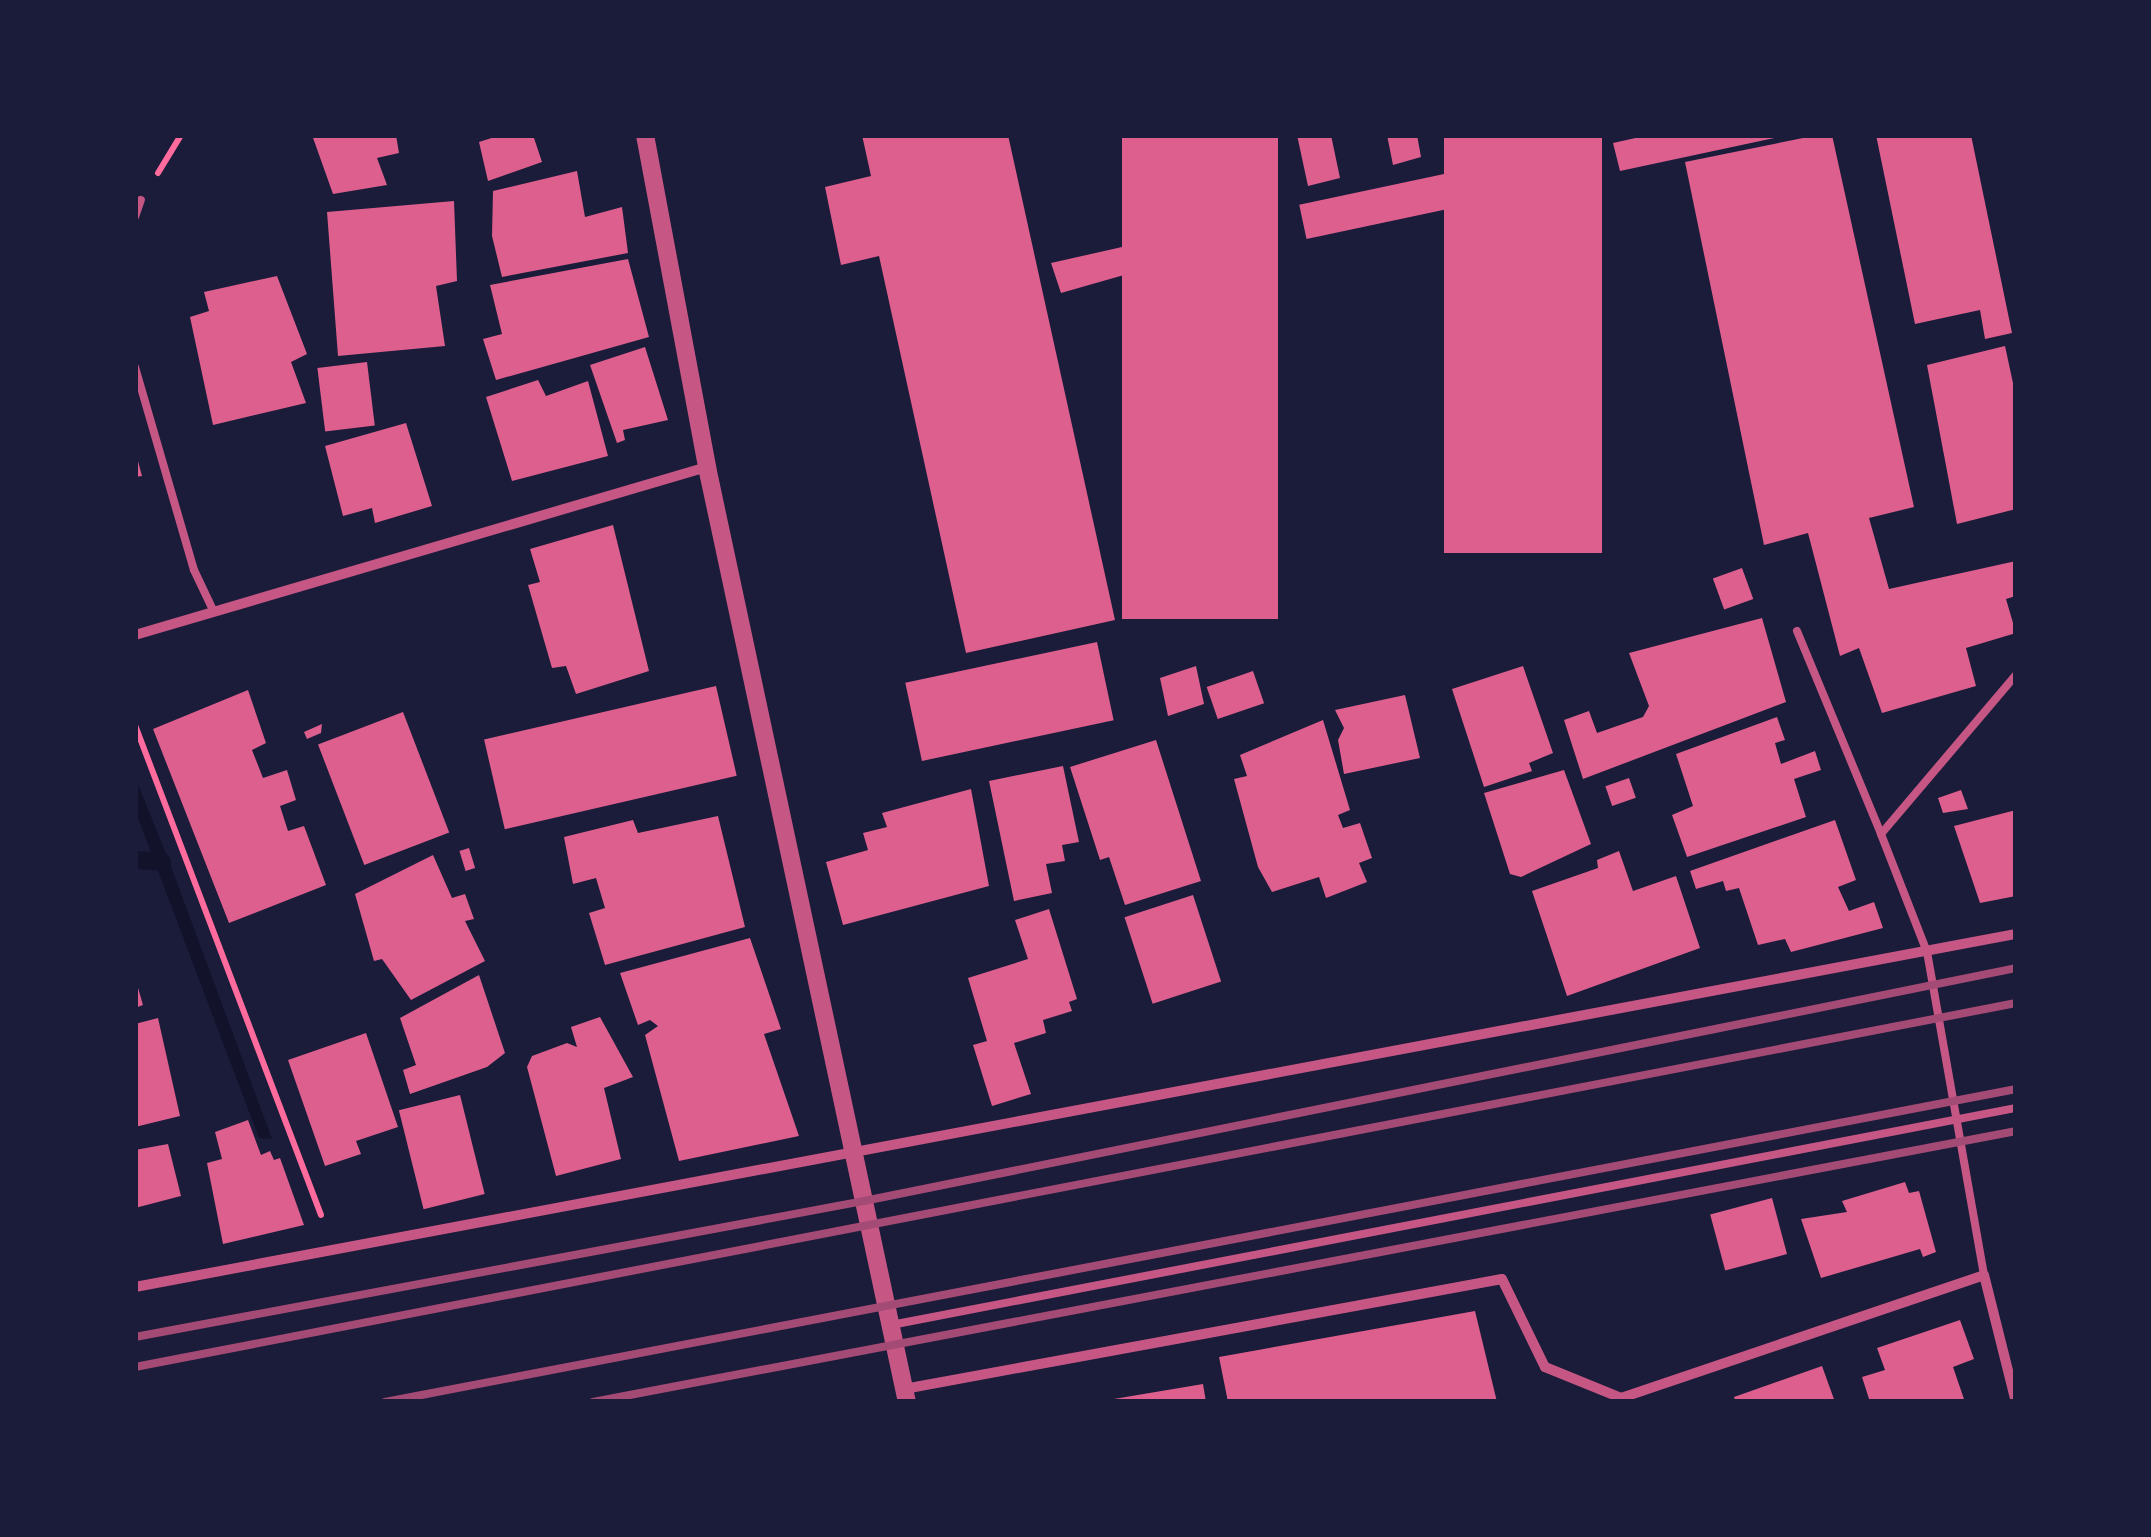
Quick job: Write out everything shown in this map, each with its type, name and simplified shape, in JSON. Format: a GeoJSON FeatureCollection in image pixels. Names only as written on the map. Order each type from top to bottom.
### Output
{"type":"FeatureCollection","features":[{"type":"Feature","properties":{"kind":"street"},"geometry":{"type":"LineString","coordinates":[[645,135],[707,467],[905,1396],[1502,1280],[1545,1367],[1621,1398],[1984,1275],[2016,1402]]}},
{"type":"Feature","properties":{"kind":"street"},"geometry":{"type":"LineString","coordinates":[[135,635],[707,467]]}},
{"type":"Feature","properties":{"kind":"street"},"geometry":{"type":"LineString","coordinates":[[135,1287],[2016,934]]}},
{"type":"Feature","properties":{"kind":"lane"},"geometry":{"type":"LineString","coordinates":[[135,217],[141,200]]}},
{"type":"Feature","properties":{"kind":"lane"},"geometry":{"type":"LineString","coordinates":[[135,367],[194,570],[213,610]]}},
{"type":"Feature","properties":{"kind":"lane"},"geometry":{"type":"LineString","coordinates":[[1796,631],[1928,952],[1984,1275]]}},
{"type":"Feature","properties":{"kind":"lane"},"geometry":{"type":"LineString","coordinates":[[1882,834],[2016,675]]}},
{"type":"Feature","properties":{"kind":"lane"},"geometry":{"type":"LineString","coordinates":[[889,1325],[2016,1108]]}},
{"type":"Feature","properties":{"kind":"path"},"geometry":{"type":"LineString","coordinates":[[135,725],[333,1248]]}},
{"type":"Feature","properties":{"kind":"shaded area"},"geometry":{"type":"Polygon","coordinates":[[[135,777],[272,1139],[259,1138],[135,810],[135,777]]]}},
{"type":"Feature","properties":{"kind":"building"},"geometry":{"type":"Polygon","coordinates":[[[312,135],[396,135],[399,153],[377,158],[387,185],[333,194],[312,135]]]}},
{"type":"Feature","properties":{"kind":"building"},"geometry":{"type":"Polygon","coordinates":[[[501,135],[533,135],[542,162],[488,181],[479,142],[501,135]]]}},
{"type":"Feature","properties":{"kind":"building"},"geometry":{"type":"Polygon","coordinates":[[[862,135],[1008,135],[1115,620],[966,653],[879,256],[841,265],[825,187],[871,176],[862,135]]]}},
{"type":"Feature","properties":{"kind":"building"},"geometry":{"type":"Polygon","coordinates":[[[1122,135],[1278,135],[1278,619],[1122,619],[1122,135]]]}},
{"type":"Feature","properties":{"kind":"building"},"geometry":{"type":"Polygon","coordinates":[[[1297,135],[1331,135],[1340,178],[1308,186],[1297,135]]]}},
{"type":"Feature","properties":{"kind":"building"},"geometry":{"type":"Polygon","coordinates":[[[1387,135],[1417,135],[1421,157],[1393,165],[1387,135]]]}},
{"type":"Feature","properties":{"kind":"building"},"geometry":{"type":"Polygon","coordinates":[[[1444,135],[1602,135],[1602,553],[1444,553],[1444,135]]]}},
{"type":"Feature","properties":{"kind":"building"},"geometry":{"type":"Polygon","coordinates":[[[1649,135],[1779,137],[1620,171],[1613,143],[1649,135]]]}},
{"type":"Feature","properties":{"kind":"building"},"geometry":{"type":"Polygon","coordinates":[[[1832,135],[1914,507],[1869,518],[1889,589],[2016,561],[2016,596],[2006,599],[2016,633],[1966,648],[1976,686],[1882,713],[1859,648],[1840,656],[1808,533],[1764,545],[1685,162],[1832,135]]]}},
{"type":"Feature","properties":{"kind":"building"},"geometry":{"type":"Polygon","coordinates":[[[1876,135],[1971,135],[2012,333],[1985,339],[1980,310],[1915,324],[1876,135]]]}},
{"type":"Feature","properties":{"kind":"building"},"geometry":{"type":"Polygon","coordinates":[[[577,171],[585,217],[622,207],[628,253],[502,277],[492,236],[493,191],[577,171]]]}},
{"type":"Feature","properties":{"kind":"building"},"geometry":{"type":"Polygon","coordinates":[[[1444,174],[1451,208],[1307,239],[1299,205],[1444,174]]]}},
{"type":"Feature","properties":{"kind":"building"},"geometry":{"type":"Polygon","coordinates":[[[454,201],[457,281],[436,286],[445,346],[338,356],[327,212],[454,201]]]}},
{"type":"Feature","properties":{"kind":"building"},"geometry":{"type":"Polygon","coordinates":[[[1122,247],[1131,273],[1061,293],[1051,263],[1122,247]]]}},
{"type":"Feature","properties":{"kind":"building"},"geometry":{"type":"Polygon","coordinates":[[[628,259],[649,337],[496,380],[483,339],[502,334],[490,285],[628,259]]]}},
{"type":"Feature","properties":{"kind":"building"},"geometry":{"type":"Polygon","coordinates":[[[277,276],[307,354],[291,362],[306,403],[213,425],[190,317],[209,311],[204,292],[277,276]]]}},
{"type":"Feature","properties":{"kind":"building"},"geometry":{"type":"Polygon","coordinates":[[[2005,346],[2016,397],[2016,509],[1957,524],[1927,365],[2005,346]]]}},
{"type":"Feature","properties":{"kind":"building"},"geometry":{"type":"Polygon","coordinates":[[[645,347],[668,420],[623,430],[625,440],[617,443],[590,365],[645,347]]]}},
{"type":"Feature","properties":{"kind":"building"},"geometry":{"type":"Polygon","coordinates":[[[367,362],[375,426],[325,432],[317,368],[367,362]]]}},
{"type":"Feature","properties":{"kind":"building"},"geometry":{"type":"Polygon","coordinates":[[[538,380],[546,396],[588,381],[608,456],[512,481],[486,397],[538,380]]]}},
{"type":"Feature","properties":{"kind":"building"},"geometry":{"type":"Polygon","coordinates":[[[406,423],[432,506],[375,523],[372,508],[343,516],[325,446],[406,423]]]}},
{"type":"Feature","properties":{"kind":"building"},"geometry":{"type":"Polygon","coordinates":[[[135,450],[142,476],[135,477],[135,450]]]}},
{"type":"Feature","properties":{"kind":"building"},"geometry":{"type":"Polygon","coordinates":[[[613,525],[649,671],[576,694],[566,666],[552,668],[528,585],[540,582],[530,549],[613,525]]]}},
{"type":"Feature","properties":{"kind":"building"},"geometry":{"type":"Polygon","coordinates":[[[1742,568],[1753,599],[1724,610],[1713,579],[1742,568]]]}},
{"type":"Feature","properties":{"kind":"building"},"geometry":{"type":"Polygon","coordinates":[[[1762,618],[1786,702],[1583,779],[1564,720],[1589,711],[1597,733],[1643,717],[1649,706],[1629,653],[1762,618]]]}},
{"type":"Feature","properties":{"kind":"building"},"geometry":{"type":"Polygon","coordinates":[[[1097,642],[1114,720],[922,761],[905,683],[1097,642]]]}},
{"type":"Feature","properties":{"kind":"building"},"geometry":{"type":"Polygon","coordinates":[[[1196,666],[1204,704],[1168,716],[1160,678],[1196,666]]]}},
{"type":"Feature","properties":{"kind":"building"},"geometry":{"type":"Polygon","coordinates":[[[1523,666],[1553,753],[1529,763],[1532,771],[1484,787],[1452,689],[1523,666]]]}},
{"type":"Feature","properties":{"kind":"building"},"geometry":{"type":"Polygon","coordinates":[[[1253,671],[1264,703],[1218,719],[1207,687],[1253,671]]]}},
{"type":"Feature","properties":{"kind":"building"},"geometry":{"type":"Polygon","coordinates":[[[716,686],[737,776],[505,829],[484,740],[716,686]]]}},
{"type":"Feature","properties":{"kind":"building"},"geometry":{"type":"Polygon","coordinates":[[[248,690],[266,743],[252,750],[263,778],[287,770],[296,800],[280,806],[288,831],[304,826],[326,885],[229,923],[153,729],[248,690]]]}},
{"type":"Feature","properties":{"kind":"building"},"geometry":{"type":"Polygon","coordinates":[[[1405,695],[1420,758],[1344,774],[1338,740],[1344,728],[1335,710],[1405,695]]]}},
{"type":"Feature","properties":{"kind":"building"},"geometry":{"type":"Polygon","coordinates":[[[403,712],[449,832],[364,865],[318,745],[403,712]]]}},
{"type":"Feature","properties":{"kind":"building"},"geometry":{"type":"Polygon","coordinates":[[[1777,717],[1785,740],[1775,743],[1781,764],[1815,751],[1821,770],[1794,779],[1806,817],[1687,857],[1672,815],[1693,806],[1676,754],[1777,717]]]}},
{"type":"Feature","properties":{"kind":"building"},"geometry":{"type":"Polygon","coordinates":[[[1323,720],[1350,810],[1338,815],[1343,828],[1360,823],[1372,858],[1359,863],[1367,882],[1326,898],[1319,877],[1272,892],[1258,867],[1234,779],[1247,776],[1240,755],[1323,720]]]}},
{"type":"Feature","properties":{"kind":"building"},"geometry":{"type":"Polygon","coordinates":[[[322,724],[321,733],[307,739],[304,732],[322,724]]]}},
{"type":"Feature","properties":{"kind":"building"},"geometry":{"type":"Polygon","coordinates":[[[1156,740],[1201,881],[1125,905],[1109,857],[1100,860],[1070,767],[1156,740]]]}},
{"type":"Feature","properties":{"kind":"building"},"geometry":{"type":"Polygon","coordinates":[[[1063,766],[1079,842],[1062,845],[1065,861],[1046,864],[1052,893],[1014,901],[989,781],[1063,766]]]}},
{"type":"Feature","properties":{"kind":"building"},"geometry":{"type":"Polygon","coordinates":[[[1564,770],[1591,844],[1521,877],[1510,874],[1484,793],[1564,770]]]}},
{"type":"Feature","properties":{"kind":"building"},"geometry":{"type":"Polygon","coordinates":[[[1629,778],[1636,798],[1612,806],[1605,786],[1629,778]]]}},
{"type":"Feature","properties":{"kind":"building"},"geometry":{"type":"Polygon","coordinates":[[[971,789],[989,886],[843,925],[826,862],[868,850],[863,833],[887,827],[882,813],[971,789]]]}},
{"type":"Feature","properties":{"kind":"building"},"geometry":{"type":"Polygon","coordinates":[[[1961,790],[1968,809],[1943,813],[1938,798],[1961,790]]]}},
{"type":"Feature","properties":{"kind":"building"},"geometry":{"type":"Polygon","coordinates":[[[2016,810],[2016,896],[1980,903],[1954,826],[2016,810]]]}},
{"type":"Feature","properties":{"kind":"building"},"geometry":{"type":"Polygon","coordinates":[[[718,816],[745,927],[605,965],[589,913],[605,908],[596,878],[573,884],[564,837],[633,820],[638,833],[718,816]]]}},
{"type":"Feature","properties":{"kind":"building"},"geometry":{"type":"Polygon","coordinates":[[[1835,820],[1856,880],[1838,887],[1849,911],[1874,902],[1883,928],[1791,952],[1785,939],[1758,945],[1739,888],[1726,891],[1723,881],[1696,889],[1690,871],[1835,820]]]}},
{"type":"Feature","properties":{"kind":"building"},"geometry":{"type":"Polygon","coordinates":[[[469,848],[475,868],[466,871],[459,851],[469,848]]]}},
{"type":"Feature","properties":{"kind":"building"},"geometry":{"type":"Polygon","coordinates":[[[1619,851],[1633,891],[1676,876],[1700,948],[1567,996],[1532,891],[1598,868],[1597,860],[1619,851]]]}},
{"type":"Feature","properties":{"kind":"building"},"geometry":{"type":"Polygon","coordinates":[[[433,855],[452,898],[465,894],[474,919],[465,921],[485,961],[411,1000],[382,959],[374,961],[355,894],[433,855]]]}},
{"type":"Feature","properties":{"kind":"building"},"geometry":{"type":"Polygon","coordinates":[[[1193,895],[1221,982],[1153,1004],[1125,917],[1193,895]]]}},
{"type":"Feature","properties":{"kind":"building"},"geometry":{"type":"Polygon","coordinates":[[[1049,909],[1077,999],[1069,1002],[1072,1011],[1043,1020],[1046,1033],[1014,1043],[1031,1094],[992,1106],[973,1045],[987,1041],[968,978],[1028,959],[1015,920],[1049,909]]]}},
{"type":"Feature","properties":{"kind":"building"},"geometry":{"type":"Polygon","coordinates":[[[750,938],[781,1029],[764,1034],[799,1136],[679,1161],[645,1035],[658,1026],[650,1020],[638,1025],[620,973],[750,938]]]}},
{"type":"Feature","properties":{"kind":"building"},"geometry":{"type":"Polygon","coordinates":[[[479,975],[505,1053],[487,1067],[410,1094],[403,1070],[416,1065],[400,1018],[479,975]]]}},
{"type":"Feature","properties":{"kind":"building"},"geometry":{"type":"Polygon","coordinates":[[[135,982],[143,1005],[135,1008],[135,982]]]}},
{"type":"Feature","properties":{"kind":"building"},"geometry":{"type":"Polygon","coordinates":[[[600,1017],[633,1077],[604,1088],[621,1159],[556,1176],[527,1067],[532,1056],[567,1043],[577,1047],[571,1027],[600,1017]]]}},
{"type":"Feature","properties":{"kind":"building"},"geometry":{"type":"Polygon","coordinates":[[[158,1018],[180,1116],[135,1127],[135,1024],[158,1018]]]}},
{"type":"Feature","properties":{"kind":"building"},"geometry":{"type":"Polygon","coordinates":[[[366,1033],[398,1127],[356,1141],[361,1154],[325,1166],[288,1060],[366,1033]]]}},
{"type":"Feature","properties":{"kind":"building"},"geometry":{"type":"Polygon","coordinates":[[[460,1095],[485,1194],[424,1209],[399,1110],[460,1095]]]}},
{"type":"Feature","properties":{"kind":"building"},"geometry":{"type":"Polygon","coordinates":[[[248,1120],[261,1155],[270,1151],[274,1160],[280,1158],[304,1225],[223,1244],[207,1163],[222,1159],[215,1132],[248,1120]]]}},
{"type":"Feature","properties":{"kind":"building"},"geometry":{"type":"Polygon","coordinates":[[[168,1144],[181,1196],[135,1208],[135,1150],[168,1144]]]}},
{"type":"Feature","properties":{"kind":"building"},"geometry":{"type":"Polygon","coordinates":[[[1905,1182],[1909,1193],[1919,1191],[1936,1252],[1923,1257],[1920,1249],[1821,1278],[1801,1219],[1847,1212],[1842,1201],[1905,1182]]]}},
{"type":"Feature","properties":{"kind":"building"},"geometry":{"type":"Polygon","coordinates":[[[1772,1198],[1787,1254],[1725,1271],[1710,1215],[1772,1198]]]}},
{"type":"Feature","properties":{"kind":"building"},"geometry":{"type":"Polygon","coordinates":[[[1475,1311],[1497,1402],[1228,1402],[1219,1357],[1475,1311]]]}},
{"type":"Feature","properties":{"kind":"building"},"geometry":{"type":"Polygon","coordinates":[[[1960,1320],[1974,1359],[1953,1367],[1965,1402],[1870,1402],[1862,1377],[1885,1370],[1877,1348],[1960,1320]]]}},
{"type":"Feature","properties":{"kind":"building"},"geometry":{"type":"Polygon","coordinates":[[[1822,1366],[1835,1402],[1736,1402],[1734,1397],[1822,1366]]]}},
{"type":"Feature","properties":{"kind":"building"},"geometry":{"type":"Polygon","coordinates":[[[1203,1384],[1206,1402],[1108,1402],[1108,1400],[1203,1384]]]}},
{"type":"Feature","properties":{"kind":"waterway"},"geometry":{"type":"LineString","coordinates":[[135,860],[162,862]]}},
{"type":"Feature","properties":{"kind":"railway"},"geometry":{"type":"LineString","coordinates":[[135,1337],[864,1201],[2016,968]]}},
{"type":"Feature","properties":{"kind":"railway"},"geometry":{"type":"LineString","coordinates":[[135,1367],[2016,1003]]}},
{"type":"Feature","properties":{"kind":"railway"},"geometry":{"type":"LineString","coordinates":[[385,1402],[2016,1089]]}},
{"type":"Feature","properties":{"kind":"railway"},"geometry":{"type":"LineString","coordinates":[[593,1402],[2016,1131]]}}]}
